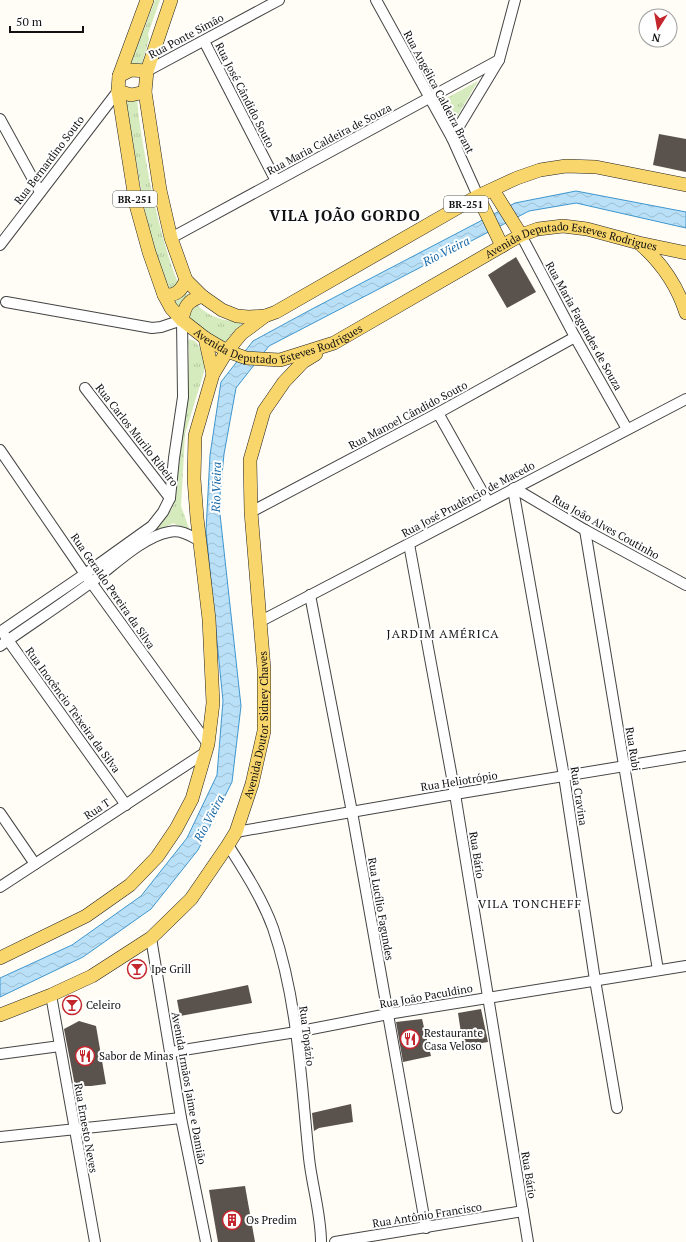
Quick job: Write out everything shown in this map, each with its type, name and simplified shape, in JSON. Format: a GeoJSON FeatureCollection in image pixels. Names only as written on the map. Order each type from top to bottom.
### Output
{"type":"FeatureCollection","features":[{"type":"Feature","properties":{"kind":"main road","name":"Avenida Deputado Esteves Rodrigues"},"geometry":{"type":"LineString","coordinates":[[147,0],[119,76],[118,91],[136,205],[149,252],[164,295],[171,308],[182,320],[205,338],[227,351],[246,358],[280,360],[334,343],[519,231],[563,226],[587,229],[638,243],[686,253]]}},
{"type":"Feature","properties":{"kind":"main road","name":"Avenida Deputado Esteves Rodrigues"},"geometry":{"type":"LineString","coordinates":[[171,0],[147,71],[145,92],[160,190],[171,238],[186,280],[202,296],[222,310],[237,316],[265,316],[276,312],[350,270],[479,200],[495,193],[517,178],[540,170],[566,166],[596,168],[686,185]]}},
{"type":"Feature","properties":{"kind":"main road"},"geometry":{"type":"LineString","coordinates":[[119,76],[131,70],[147,71]]}},
{"type":"Feature","properties":{"kind":"main road"},"geometry":{"type":"LineString","coordinates":[[118,91],[131,95],[145,92]]}},
{"type":"Feature","properties":{"kind":"main road"},"geometry":{"type":"LineString","coordinates":[[495,193],[519,231]]}},
{"type":"Feature","properties":{"kind":"main road"},"geometry":{"type":"LineString","coordinates":[[479,200],[500,242]]}},
{"type":"Feature","properties":{"kind":"main road"},"geometry":{"type":"LineString","coordinates":[[638,243],[655,257],[667,272],[683,302],[686,313]]}},
{"type":"Feature","properties":{"kind":"main road"},"geometry":{"type":"LineString","coordinates":[[164,295],[176,294],[186,280]]}},
{"type":"Feature","properties":{"kind":"main road"},"geometry":{"type":"LineString","coordinates":[[182,320],[186,306],[189,302],[202,296]]}},
{"type":"Feature","properties":{"kind":"main road"},"geometry":{"type":"LineString","coordinates":[[0,958],[86,916],[130,885],[157,857],[176,829],[192,799],[207,748],[213,703],[209,619],[194,479],[195,436],[212,374],[227,351],[241,334],[265,316]]}},
{"type":"Feature","properties":{"kind":"main road"},"geometry":{"type":"LineString","coordinates":[[205,338],[212,374]]}},
{"type":"Feature","properties":{"kind":"main road","name":"Avenida Doutor Sidney Chaves"},"geometry":{"type":"LineString","coordinates":[[0,1016],[92,976],[151,938],[191,899],[236,832],[252,784],[264,731],[264,669],[251,512],[250,460],[264,411],[284,382],[303,362],[334,343]]}},
{"type":"Feature","properties":{"kind":"street","name":"Rua Angélica Caldeira Brant"},"geometry":{"type":"LineString","coordinates":[[376,0],[452,138],[479,200]]}},
{"type":"Feature","properties":{"kind":"street"},"geometry":{"type":"LineString","coordinates":[[452,138],[499,60],[514,0]]}},
{"type":"Feature","properties":{"kind":"street","name":"Rua Ponte Simão"},"geometry":{"type":"LineString","coordinates":[[147,71],[275,1]]}},
{"type":"Feature","properties":{"kind":"street","name":"Rua José Cândido Souto"},"geometry":{"type":"LineString","coordinates":[[204,41],[276,181]]}},
{"type":"Feature","properties":{"kind":"street","name":"Rua Maria Caldeira de Souza"},"geometry":{"type":"LineString","coordinates":[[171,238],[499,60]]}},
{"type":"Feature","properties":{"kind":"street","name":"Rua Bernardino Souto"},"geometry":{"type":"LineString","coordinates":[[1,241],[118,91]]}},
{"type":"Feature","properties":{"kind":"street"},"geometry":{"type":"LineString","coordinates":[[0,119],[40,192]]}},
{"type":"Feature","properties":{"kind":"street","name":"Rua Maria Fagundes de Souza"},"geometry":{"type":"LineString","coordinates":[[519,231],[575,337],[627,429]]}},
{"type":"Feature","properties":{"kind":"street"},"geometry":{"type":"LineString","coordinates":[[4,643],[152,526],[163,512],[170,498],[183,397],[182,320],[161,327],[152,328],[6,302]]}},
{"type":"Feature","properties":{"kind":"street","name":"Rua Manoel Cândido Souto"},"geometry":{"type":"LineString","coordinates":[[251,512],[438,413],[575,337]]}},
{"type":"Feature","properties":{"kind":"street","name":"Rua Carlos Murilo Ribeiro"},"geometry":{"type":"LineString","coordinates":[[85,388],[170,498]]}},
{"type":"Feature","properties":{"kind":"street","name":"Rua José Prudêncio de Macedo"},"geometry":{"type":"LineString","coordinates":[[261,621],[686,399]]}},
{"type":"Feature","properties":{"kind":"street"},"geometry":{"type":"LineString","coordinates":[[438,413],[488,502]]}},
{"type":"Feature","properties":{"kind":"street","name":"Rua Geraldo Pereira da Silva"},"geometry":{"type":"LineString","coordinates":[[0,450],[207,748]]}},
{"type":"Feature","properties":{"kind":"street","name":"Rua João Alves Coutinho"},"geometry":{"type":"LineString","coordinates":[[513,489],[686,585]]}},
{"type":"Feature","properties":{"kind":"street","name":"Rua Cravina"},"geometry":{"type":"LineString","coordinates":[[513,489],[564,776],[595,980],[617,1108]]}},
{"type":"Feature","properties":{"kind":"street","name":"Rua Rubi"},"geometry":{"type":"LineString","coordinates":[[585,530],[658,970]]}},
{"type":"Feature","properties":{"kind":"street"},"geometry":{"type":"LineString","coordinates":[[0,631],[158,534],[170,531],[179,532],[200,541]]}},
{"type":"Feature","properties":{"kind":"street","name":"Rua Bário"},"geometry":{"type":"LineString","coordinates":[[409,544],[455,794],[528,1242]]}},
{"type":"Feature","properties":{"kind":"street","name":"Rua Lucílio Fagundes"},"geometry":{"type":"LineString","coordinates":[[310,595],[352,812],[426,1228]]}},
{"type":"Feature","properties":{"kind":"street","name":"Rua Inocêncio Teixeira da Silva"},"geometry":{"type":"LineString","coordinates":[[0,631],[4,643],[126,805]]}},
{"type":"Feature","properties":{"kind":"street","name":"Rua T"},"geometry":{"type":"LineString","coordinates":[[0,887],[126,805],[207,748]]}},
{"type":"Feature","properties":{"kind":"street","name":"Rua Heliotrópio"},"geometry":{"type":"LineString","coordinates":[[236,832],[686,756]]}},
{"type":"Feature","properties":{"kind":"street"},"geometry":{"type":"LineString","coordinates":[[0,813],[35,864]]}},
{"type":"Feature","properties":{"kind":"street","name":"Rua Topázio"},"geometry":{"type":"LineString","coordinates":[[228,846],[261,900],[272,928],[287,975],[296,1032],[311,1178],[320,1223],[321,1242]]}},
{"type":"Feature","properties":{"kind":"street","name":"Avenida Irmãos Jaime e Damião"},"geometry":{"type":"LineString","coordinates":[[151,938],[181,1118],[206,1242]]}},
{"type":"Feature","properties":{"kind":"street","name":"Rua João Paculdino"},"geometry":{"type":"LineString","coordinates":[[171,1052],[296,1032],[388,1014],[686,966]]}},
{"type":"Feature","properties":{"kind":"street","name":"Rua Ernesto Neves"},"geometry":{"type":"LineString","coordinates":[[51,995],[95,1242]]}},
{"type":"Feature","properties":{"kind":"street"},"geometry":{"type":"LineString","coordinates":[[0,1054],[60,1046]]}},
{"type":"Feature","properties":{"kind":"street"},"geometry":{"type":"LineString","coordinates":[[0,1136],[181,1118]]}},
{"type":"Feature","properties":{"kind":"street","name":"Rua Antônio Francisco"},"geometry":{"type":"LineString","coordinates":[[335,1242],[523,1211]]}},
{"type":"Feature","properties":{"kind":"green space"},"geometry":{"type":"Polygon","coordinates":[[[155,0],[160,0],[148,34],[149,39],[141,67],[128,68],[139,34],[143,32],[155,0]]]}},
{"type":"Feature","properties":{"kind":"green space"},"geometry":{"type":"Polygon","coordinates":[[[478,81],[455,120],[443,100],[478,81]]]}},
{"type":"Feature","properties":{"kind":"green space"},"geometry":{"type":"Polygon","coordinates":[[[137,98],[150,183],[165,246],[178,283],[177,286],[169,289],[159,270],[151,243],[125,99],[137,98]]]}},
{"type":"Feature","properties":{"kind":"green space"},"geometry":{"type":"Polygon","coordinates":[[[185,292],[201,308],[212,316],[242,322],[242,324],[229,337],[226,343],[200,329],[174,302],[181,298],[185,292]]]}},
{"type":"Feature","properties":{"kind":"green space"},"geometry":{"type":"Polygon","coordinates":[[[189,339],[195,341],[200,348],[204,360],[204,372],[185,434],[181,506],[190,531],[173,523],[150,535],[149,534],[162,523],[174,504],[174,491],[183,409],[188,387],[189,339]]]}},
{"type":"Feature","properties":{"kind":"water","name":"Rio Vieira"},"geometry":{"type":"Polygon","coordinates":[[[576,191],[686,212],[686,228],[576,203],[529,211],[269,346],[236,388],[224,454],[219,505],[241,706],[232,782],[198,850],[151,909],[83,957],[0,997],[0,978],[72,945],[141,896],[187,838],[217,775],[223,701],[206,531],[210,455],[221,382],[253,341],[312,309],[515,203],[576,191]]]}},
{"type":"Feature","properties":{"kind":"building"},"geometry":{"type":"Polygon","coordinates":[[[659,134],[686,139],[686,172],[653,165],[659,134]]]}},
{"type":"Feature","properties":{"kind":"building"},"geometry":{"type":"Polygon","coordinates":[[[516,257],[536,292],[507,308],[488,275],[516,257]]]}},
{"type":"Feature","properties":{"kind":"building"},"geometry":{"type":"Polygon","coordinates":[[[248,985],[252,1003],[180,1016],[177,1000],[248,985]]]}},
{"type":"Feature","properties":{"kind":"building"},"geometry":{"type":"Polygon","coordinates":[[[481,1009],[488,1042],[463,1046],[458,1013],[481,1009]]]}},
{"type":"Feature","properties":{"kind":"building","name":"Restaurante Casa Veloso"},"geometry":{"type":"Polygon","coordinates":[[[422,1019],[431,1056],[403,1062],[396,1022],[422,1019]]]}},
{"type":"Feature","properties":{"kind":"building","name":"Sabor de Minas"},"geometry":{"type":"Polygon","coordinates":[[[79,1021],[96,1026],[106,1084],[75,1086],[64,1029],[79,1021]]]}},
{"type":"Feature","properties":{"kind":"building"},"geometry":{"type":"Polygon","coordinates":[[[351,1104],[353,1122],[319,1128],[314,1131],[312,1113],[351,1104]]]}},
{"type":"Feature","properties":{"kind":"building","name":"Os Predim"},"geometry":{"type":"Polygon","coordinates":[[[245,1186],[255,1242],[218,1242],[209,1190],[245,1186]]]}},
{"type":"Feature","properties":{"kind":"place","name":"Ipe Grill"},"geometry":{"type":"Point","coordinates":[137,969]}},
{"type":"Feature","properties":{"kind":"place","name":"Celeiro"},"geometry":{"type":"Point","coordinates":[72,1005]}},
{"type":"Feature","properties":{"kind":"place","name":"Restaurante Casa Veloso"},"geometry":{"type":"Point","coordinates":[410,1039]}},
{"type":"Feature","properties":{"kind":"place","name":"Sabor de Minas"},"geometry":{"type":"Point","coordinates":[85,1056]}},
{"type":"Feature","properties":{"kind":"place","name":"Os Predim"},"geometry":{"type":"Point","coordinates":[232,1220]}},
{"type":"Feature","properties":{"kind":"district","name":"VILA JOÃO GORDO"},"geometry":{"type":"Point","coordinates":[345,215]}},
{"type":"Feature","properties":{"kind":"district","name":"JARDIM AMÉRICA"},"geometry":{"type":"Point","coordinates":[443,633]}},
{"type":"Feature","properties":{"kind":"district","name":"VILA TONCHEFF"},"geometry":{"type":"Point","coordinates":[530,903]}}]}
